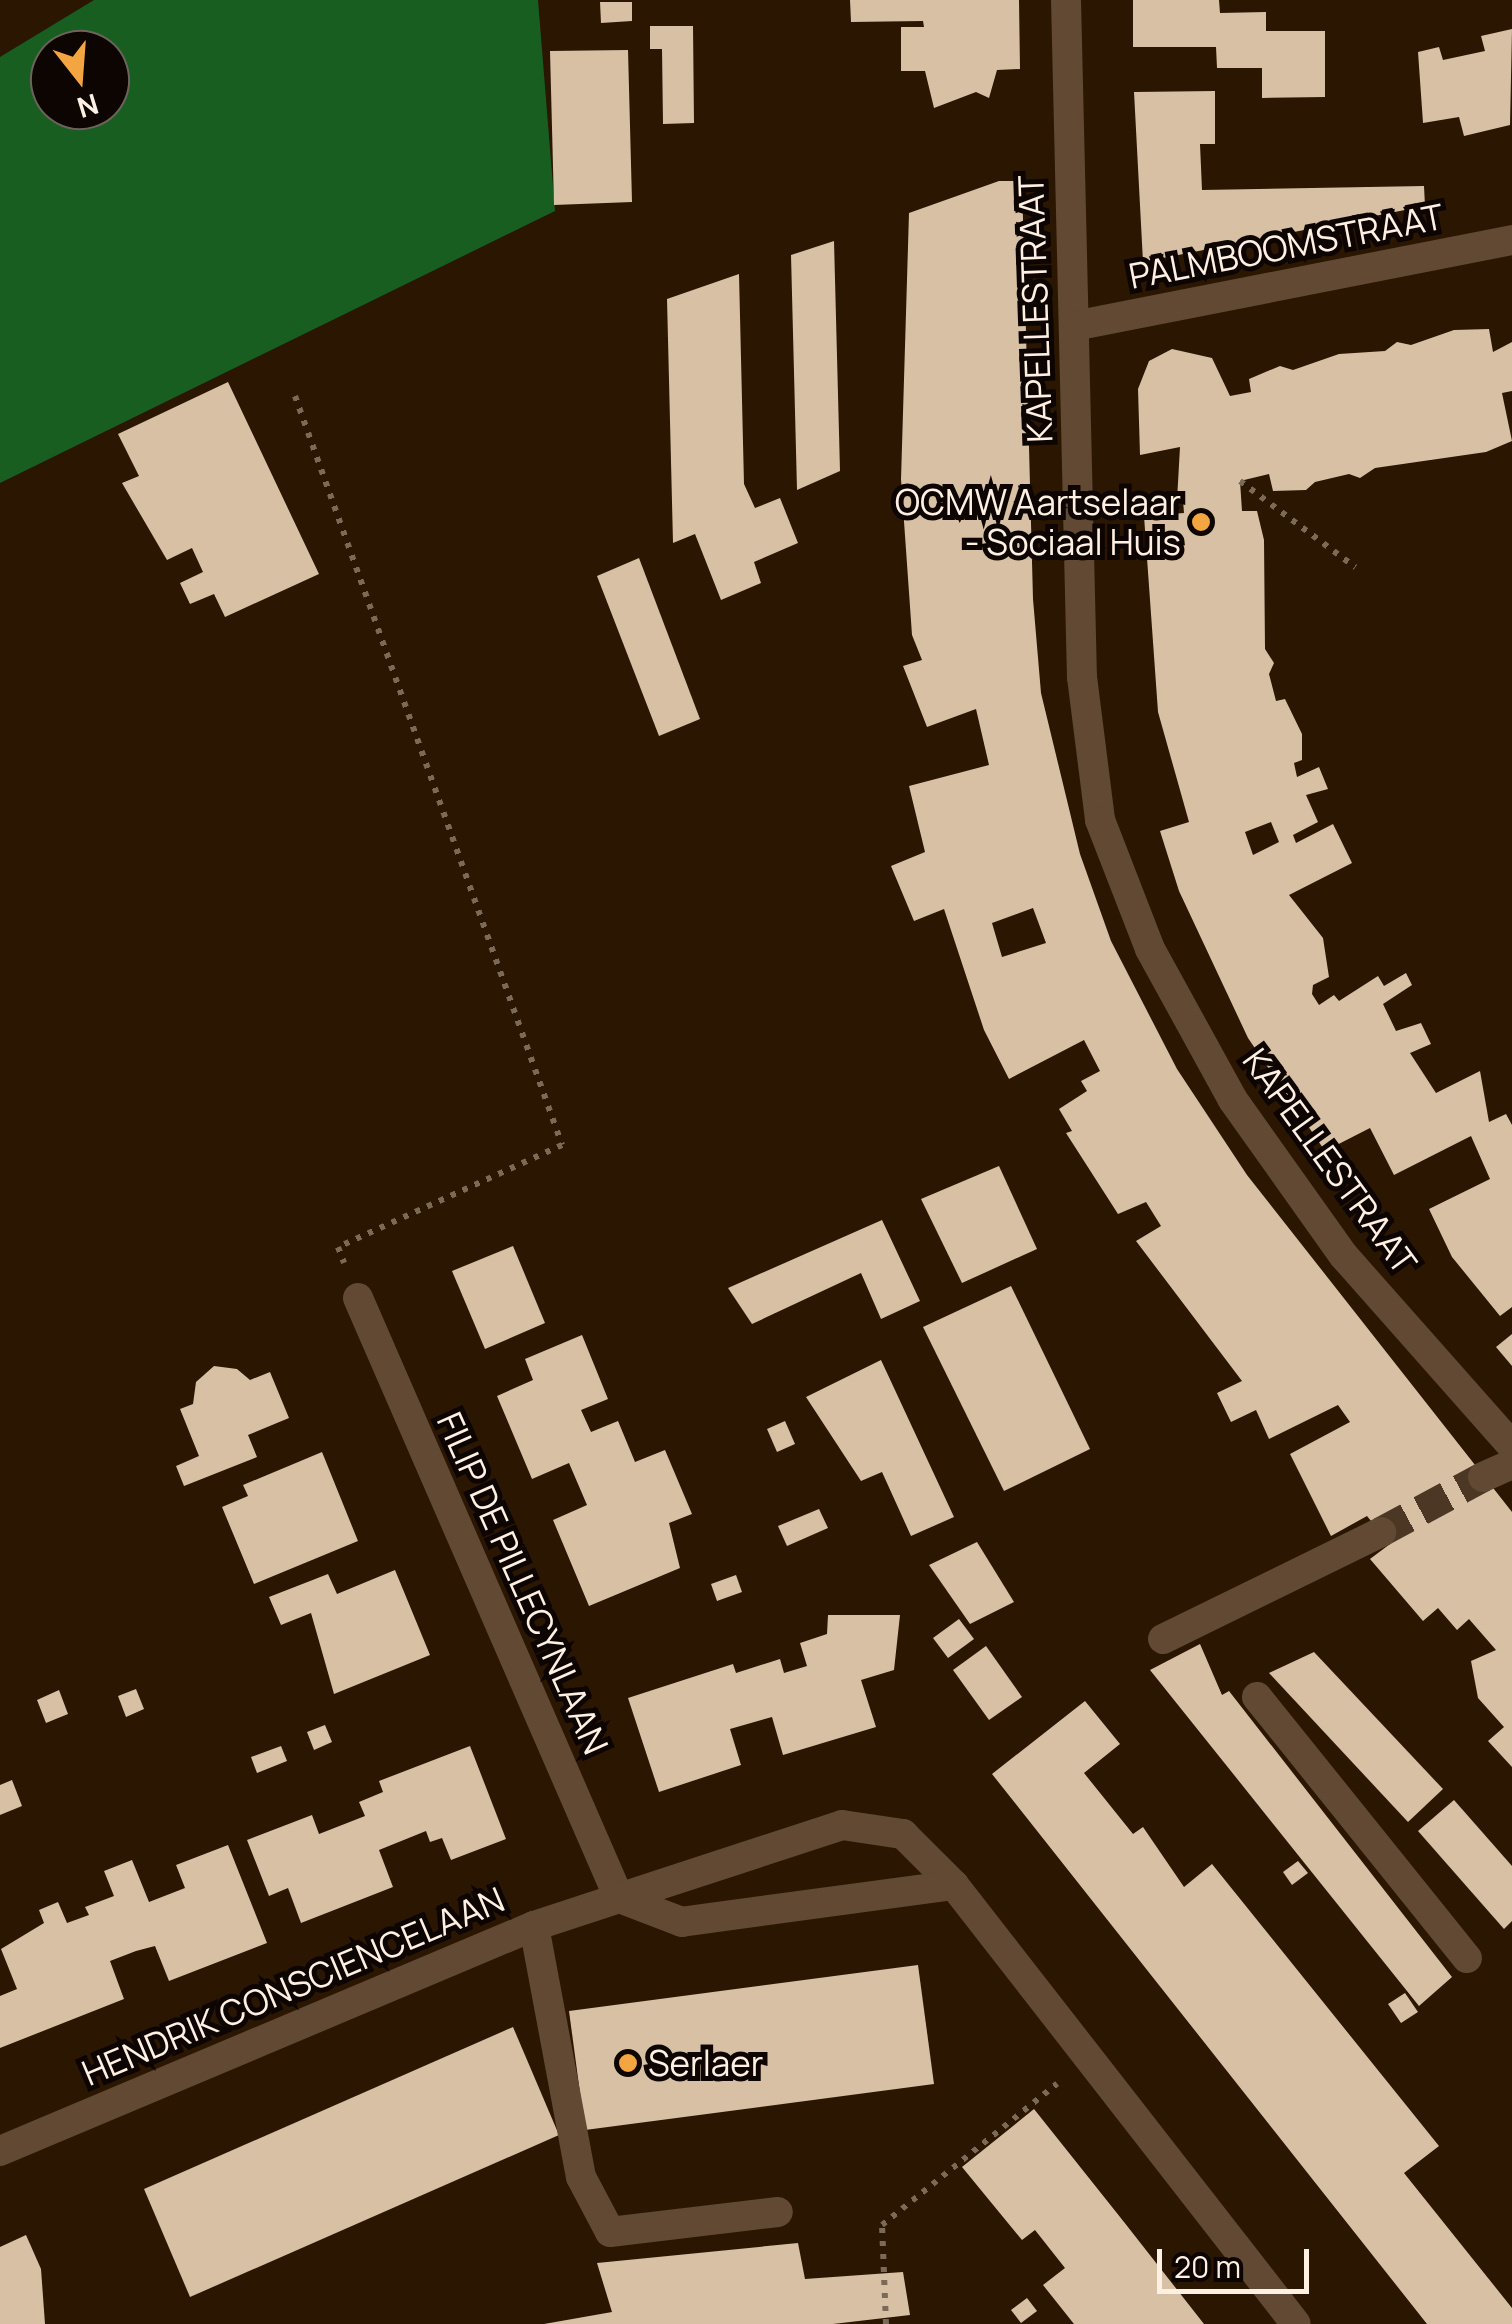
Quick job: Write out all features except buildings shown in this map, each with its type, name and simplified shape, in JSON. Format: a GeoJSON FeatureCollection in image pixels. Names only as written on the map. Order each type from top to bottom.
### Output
{"type":"FeatureCollection","features":[{"type":"Feature","properties":{"kind":"street","name":"KAPELLESTRAAT"},"geometry":{"type":"LineString","coordinates":[[1066,0],[1082,677],[1100,820],[1150,949],[1232,1100],[1344,1256],[1512,1446]]}},
{"type":"Feature","properties":{"kind":"street","name":"PALMBOOMSTRAAT"},"geometry":{"type":"LineString","coordinates":[[1074,326],[1512,240]]}},
{"type":"Feature","properties":{"kind":"street","name":"FILIP DE PILLECYNLAAN"},"geometry":{"type":"LineString","coordinates":[[358,1298],[618,1898]]}},
{"type":"Feature","properties":{"kind":"street"},"geometry":{"type":"LineString","coordinates":[[1483,1477],[1512,1464]]}},
{"type":"Feature","properties":{"kind":"street"},"geometry":{"type":"LineString","coordinates":[[1163,1639],[1381,1532]]}},
{"type":"Feature","properties":{"kind":"street"},"geometry":{"type":"LineString","coordinates":[[1257,1698],[1467,1958]]}},
{"type":"Feature","properties":{"kind":"street","name":"HENDRIK CONSCIENCELAAN"},"geometry":{"type":"LineString","coordinates":[[0,2151],[534,1926],[842,1825],[903,1834],[954,1884],[1296,2324]]}},
{"type":"Feature","properties":{"kind":"street"},"geometry":{"type":"LineString","coordinates":[[618,1898],[682,1922],[954,1884]]}},
{"type":"Feature","properties":{"kind":"street"},"geometry":{"type":"LineString","coordinates":[[534,1926],[581,2177],[610,2232],[778,2212]]}},
{"type":"Feature","properties":{"kind":"path"},"geometry":{"type":"LineString","coordinates":[[295,396],[562,1145],[338,1247],[358,1298]]}},
{"type":"Feature","properties":{"kind":"path"},"geometry":{"type":"LineString","coordinates":[[1240,481],[1355,567]]}},
{"type":"Feature","properties":{"kind":"path"},"geometry":{"type":"LineString","coordinates":[[886,2324],[882,2225],[1089,2058]]}},
{"type":"Feature","properties":{"kind":"green space"},"geometry":{"type":"Polygon","coordinates":[[[94,0],[538,0],[555,211],[0,483],[0,57],[30,39],[30,130],[130,130],[130,30],[45,30],[94,0]]]}},
{"type":"Feature","properties":{"kind":"tunnel"},"geometry":{"type":"LineString","coordinates":[[1381,1532],[1483,1477]]}},
{"type":"Feature","properties":{"kind":"place","name":"OCMW Aartselaar - Sociaal Huis"},"geometry":{"type":"Point","coordinates":[1201,522]}},
{"type":"Feature","properties":{"kind":"place","name":"Serlaer"},"geometry":{"type":"Point","coordinates":[628,2063]}}]}
